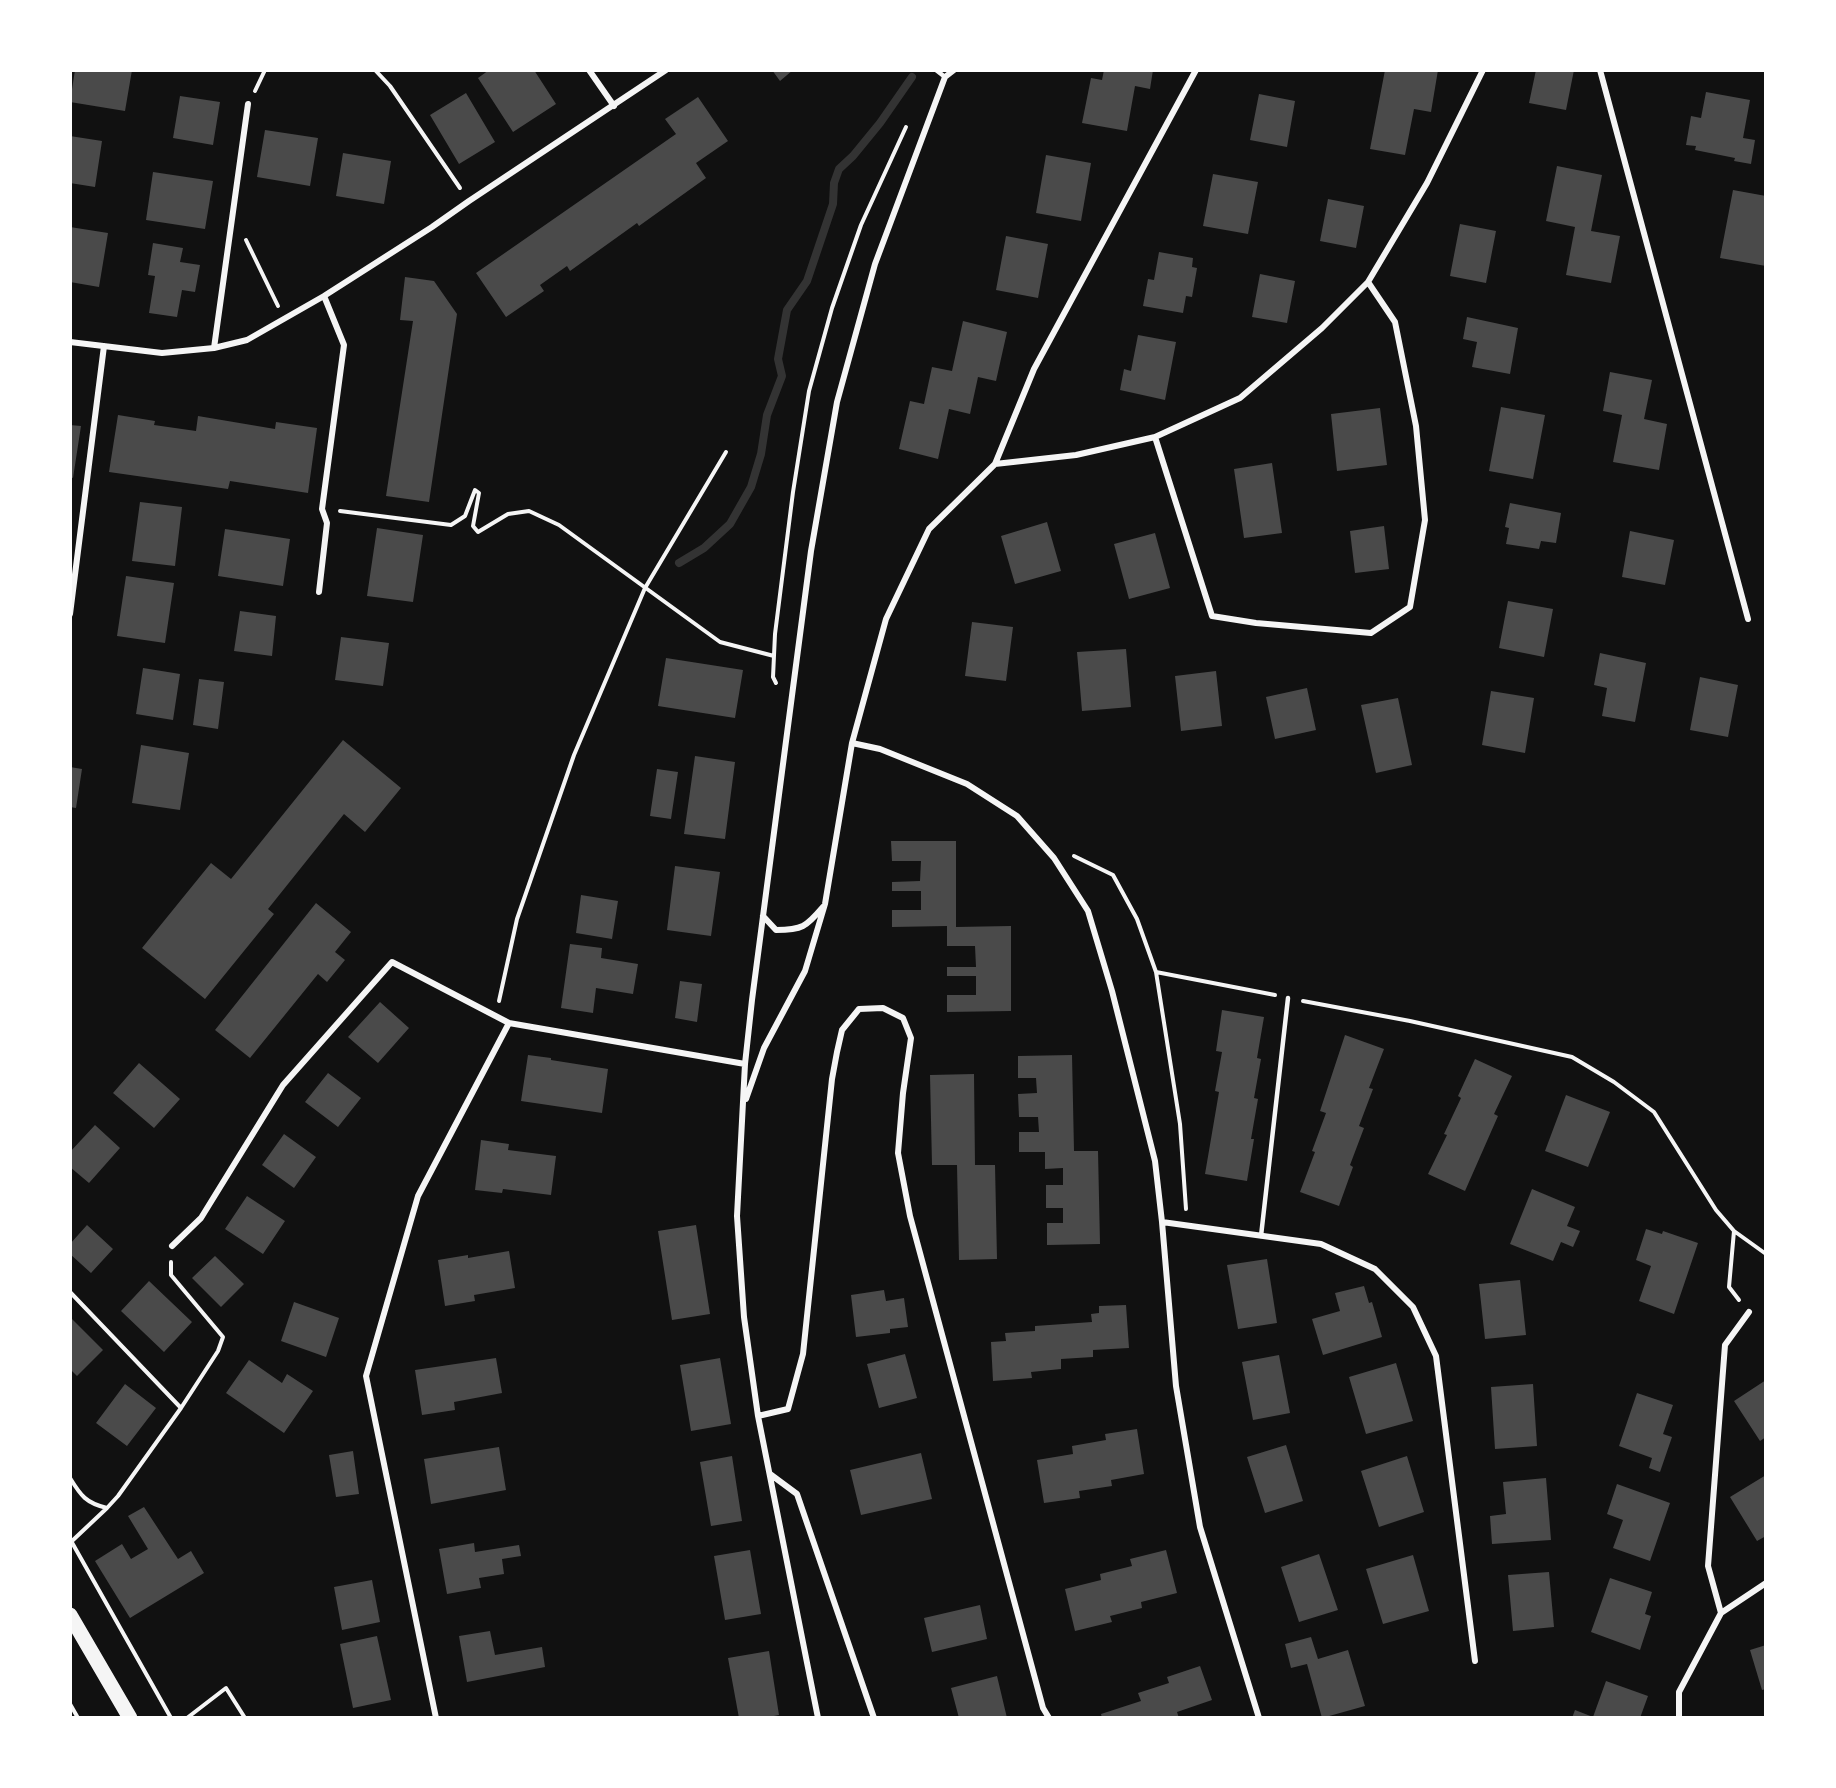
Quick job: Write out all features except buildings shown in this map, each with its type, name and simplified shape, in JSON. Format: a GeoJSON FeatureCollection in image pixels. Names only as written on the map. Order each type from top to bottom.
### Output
{"type":"FeatureCollection","features":[{"type":"Feature","properties":{"kind":"main road"},"geometry":{"type":"LineString","coordinates":[[70,1615],[130,1718]]}},
{"type":"Feature","properties":{"kind":"street"},"geometry":{"type":"LineString","coordinates":[[589,70],[614,106]]}},
{"type":"Feature","properties":{"kind":"street"},"geometry":{"type":"LineString","coordinates":[[70,342],[162,353],[214,348],[247,340],[324,296],[432,227],[666,70]]}},
{"type":"Feature","properties":{"kind":"street"},"geometry":{"type":"LineString","coordinates":[[818,1718],[758,1416],[744,1317],[736,1216],[745,1064],[811,551],[837,402],[875,264],[945,77],[954,70]]}},
{"type":"Feature","properties":{"kind":"street"},"geometry":{"type":"LineString","coordinates":[[743,1108],[764,1048],[805,971],[825,904],[852,743],[886,619],[929,529],[995,464],[1034,369],[1196,70]]}},
{"type":"Feature","properties":{"kind":"street"},"geometry":{"type":"LineString","coordinates":[[995,464],[1076,455],[1155,437],[1240,398],[1322,328],[1368,282],[1427,183],[1483,70]]}},
{"type":"Feature","properties":{"kind":"street"},"geometry":{"type":"LineString","coordinates":[[1600,70],[1748,618]]}},
{"type":"Feature","properties":{"kind":"street"},"geometry":{"type":"LineString","coordinates":[[214,348],[248,104]]}},
{"type":"Feature","properties":{"kind":"street"},"geometry":{"type":"LineString","coordinates":[[1155,437],[1212,616],[1256,623],[1371,633],[1410,607],[1425,520],[1416,426],[1395,322],[1368,282]]}},
{"type":"Feature","properties":{"kind":"street"},"geometry":{"type":"LineString","coordinates":[[319,592],[327,523],[322,509],[344,345],[324,296]]}},
{"type":"Feature","properties":{"kind":"street"},"geometry":{"type":"LineString","coordinates":[[70,614],[104,346]]}},
{"type":"Feature","properties":{"kind":"street"},"geometry":{"type":"LineString","coordinates":[[852,743],[880,749],[967,784],[1017,816],[1054,858],[1088,911],[1112,991],[1155,1161],[1176,1386],[1200,1527],[1259,1718]]}},
{"type":"Feature","properties":{"kind":"street"},"geometry":{"type":"LineString","coordinates":[[763,916],[776,930],[796,930],[812,921],[825,904]]}},
{"type":"Feature","properties":{"kind":"street"},"geometry":{"type":"LineString","coordinates":[[172,1246],[201,1218],[283,1085],[392,962],[509,1023],[745,1064]]}},
{"type":"Feature","properties":{"kind":"street"},"geometry":{"type":"LineString","coordinates":[[758,1416],[788,1409],[803,1354],[832,1079],[842,1029],[859,1009],[883,1008],[903,1018],[911,1038],[898,1153],[910,1216],[1017,1615],[1043,1708],[1049,1718]]}},
{"type":"Feature","properties":{"kind":"street"},"geometry":{"type":"LineString","coordinates":[[436,1718],[366,1376],[418,1196],[509,1023]]}},
{"type":"Feature","properties":{"kind":"street"},"geometry":{"type":"LineString","coordinates":[[1162,1222],[1321,1244],[1375,1269],[1413,1306],[1436,1356],[1475,1661]]}},
{"type":"Feature","properties":{"kind":"street"},"geometry":{"type":"LineString","coordinates":[[1721,1613],[1708,1566],[1725,1345],[1749,1312]]}},
{"type":"Feature","properties":{"kind":"street"},"geometry":{"type":"LineString","coordinates":[[770,1474],[796,1494],[874,1718]]}},
{"type":"Feature","properties":{"kind":"street"},"geometry":{"type":"LineString","coordinates":[[1679,1718],[1679,1692],[1721,1613],[1766,1583]]}},
{"type":"Feature","properties":{"kind":"lane"},"geometry":{"type":"LineString","coordinates":[[936,70],[945,77]]}},
{"type":"Feature","properties":{"kind":"lane"},"geometry":{"type":"LineString","coordinates":[[1261,1236],[1288,998]]}},
{"type":"Feature","properties":{"kind":"path"},"geometry":{"type":"LineString","coordinates":[[248,104],[265,70]]}},
{"type":"Feature","properties":{"kind":"path"},"geometry":{"type":"LineString","coordinates":[[375,70],[390,86],[469,201]]}},
{"type":"Feature","properties":{"kind":"path"},"geometry":{"type":"LineString","coordinates":[[233,212],[284,319]]}},
{"type":"Feature","properties":{"kind":"path"},"geometry":{"type":"LineString","coordinates":[[496,1016],[517,919],[570,765],[645,588],[726,452]]}},
{"type":"Feature","properties":{"kind":"path"},"geometry":{"type":"LineString","coordinates":[[322,509],[451,525],[465,516],[475,490],[478,493],[473,526],[478,532],[508,514],[529,511],[559,525],[720,642],[774,656]]}},
{"type":"Feature","properties":{"kind":"path"},"geometry":{"type":"LineString","coordinates":[[1070,855],[1113,874],[1137,918],[1156,972],[1180,1124],[1187,1225]]}},
{"type":"Feature","properties":{"kind":"path"},"geometry":{"type":"LineString","coordinates":[[1156,972],[1410,1021],[1572,1057],[1614,1082],[1654,1113],[1716,1210],[1734,1231],[1766,1254]]}},
{"type":"Feature","properties":{"kind":"path"},"geometry":{"type":"LineString","coordinates":[[1734,1231],[1729,1287],[1749,1312]]}},
{"type":"Feature","properties":{"kind":"path"},"geometry":{"type":"LineString","coordinates":[[171,1718],[71,1540],[118,1496],[181,1408],[218,1351],[223,1337],[171,1275],[172,1246]]}},
{"type":"Feature","properties":{"kind":"path"},"geometry":{"type":"LineString","coordinates":[[70,1292],[181,1408]]}},
{"type":"Feature","properties":{"kind":"path"},"geometry":{"type":"LineString","coordinates":[[70,1478],[84,1499],[93,1505],[107,1508]]}},
{"type":"Feature","properties":{"kind":"path"},"geometry":{"type":"LineString","coordinates":[[187,1718],[226,1688],[245,1718]]}},
{"type":"Feature","properties":{"kind":"path"},"geometry":{"type":"LineString","coordinates":[[70,1704],[78,1718]]}},
{"type":"Feature","properties":{"kind":"waterway"},"geometry":{"type":"LineString","coordinates":[[679,563],[704,548],[730,524],[751,487],[761,454],[767,415],[782,376],[778,359],[787,310],[807,281],[833,204],[834,183],[839,169],[853,156],[880,123],[912,77]]}}]}
